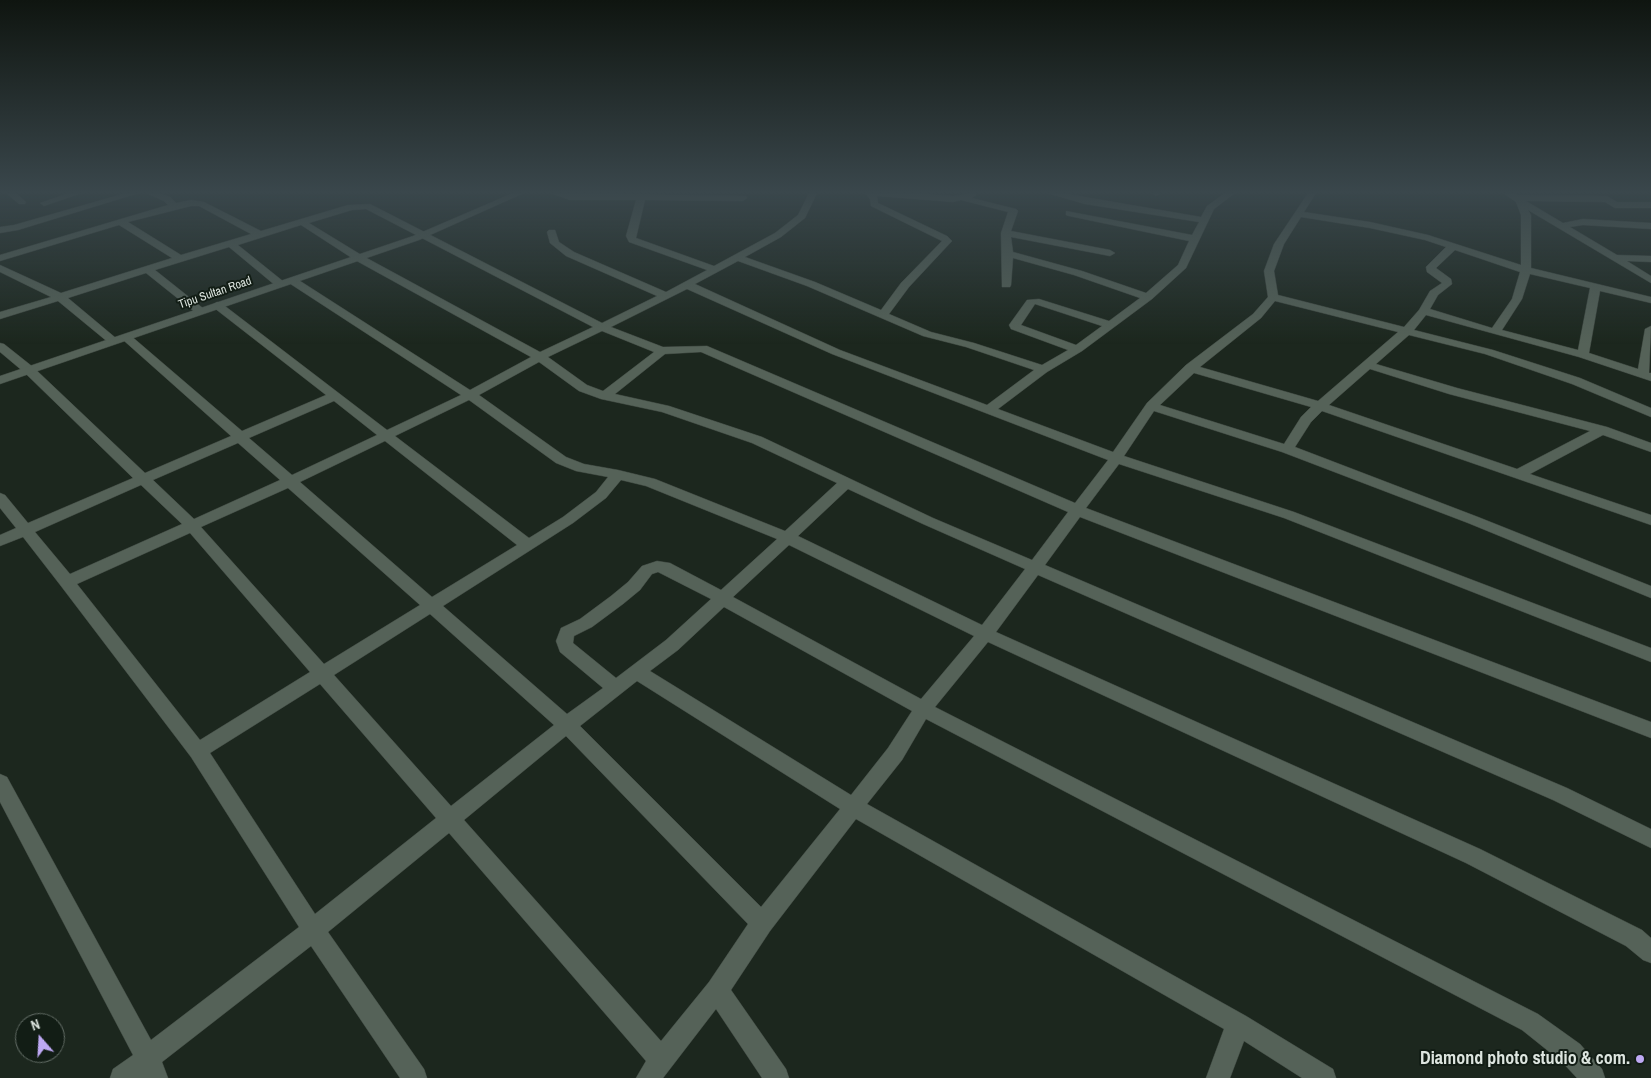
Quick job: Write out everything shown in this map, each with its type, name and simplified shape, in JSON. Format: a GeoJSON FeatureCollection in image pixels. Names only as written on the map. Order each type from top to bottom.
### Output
{"type":"FeatureCollection","features":[{"type":"Feature","properties":{"kind":"street"},"geometry":{"type":"LineString","coordinates":[[0,258],[49,243]]}},
{"type":"Feature","properties":{"kind":"street"},"geometry":{"type":"LineString","coordinates":[[155,243],[180,259]]}},
{"type":"Feature","properties":{"kind":"street"},"geometry":{"type":"LineString","coordinates":[[0,316],[229,243]]}},
{"type":"Feature","properties":{"kind":"street"},"geometry":{"type":"LineString","coordinates":[[230,243],[287,282],[470,395],[561,460],[581,468],[650,482],[786,537],[986,634],[1473,856],[1634,938],[1651,952]]}},
{"type":"Feature","properties":{"kind":"street"},"geometry":{"type":"LineString","coordinates":[[336,243],[540,358],[583,388],[606,396],[665,409],[756,440],[846,483],[1034,567],[1560,794],[1651,839]]}},
{"type":"Feature","properties":{"kind":"street","name":"Tipu Sultan Road"},"geometry":{"type":"LineString","coordinates":[[0,380],[398,243]]}},
{"type":"Feature","properties":{"kind":"street"},"geometry":{"type":"LineString","coordinates":[[441,243],[604,328],[662,351],[703,348],[1077,510],[1651,730]]}},
{"type":"Feature","properties":{"kind":"street"},"geometry":{"type":"LineString","coordinates":[[555,243],[570,254],[666,296]]}},
{"type":"Feature","properties":{"kind":"street"},"geometry":{"type":"LineString","coordinates":[[641,243],[714,269]]}},
{"type":"Feature","properties":{"kind":"street"},"geometry":{"type":"LineString","coordinates":[[67,582],[291,481],[470,395],[666,296],[762,243]]}},
{"type":"Feature","properties":{"kind":"street"},"geometry":{"type":"LineString","coordinates":[[882,316],[905,285],[945,243]]}},
{"type":"Feature","properties":{"kind":"street"},"geometry":{"type":"LineString","coordinates":[[1006,284],[1007,243]]}},
{"type":"Feature","properties":{"kind":"street"},"geometry":{"type":"LineString","coordinates":[[1060,243],[1110,253]]}},
{"type":"Feature","properties":{"kind":"street"},"geometry":{"type":"LineString","coordinates":[[988,410],[1043,369],[1078,349],[1148,297],[1182,266],[1193,243]]}},
{"type":"Feature","properties":{"kind":"street"},"geometry":{"type":"LineString","coordinates":[[648,1078],[717,990],[762,923],[895,754],[923,709],[986,634],[1116,458],[1151,406],[1190,368],[1257,316],[1273,296],[1269,272],[1279,243]]}},
{"type":"Feature","properties":{"kind":"street"},"geometry":{"type":"LineString","coordinates":[[1445,243],[1526,270],[1651,300]]}},
{"type":"Feature","properties":{"kind":"street"},"geometry":{"type":"LineString","coordinates":[[1495,332],[1517,299],[1526,270],[1526,243]]}},
{"type":"Feature","properties":{"kind":"street"},"geometry":{"type":"LineString","coordinates":[[1590,243],[1651,280]]}},
{"type":"Feature","properties":{"kind":"street"},"geometry":{"type":"LineString","coordinates":[[1287,449],[1306,420],[1408,330],[1424,311],[1434,293],[1447,284],[1447,281],[1431,270],[1431,267],[1453,246]]}},
{"type":"Feature","properties":{"kind":"street"},"geometry":{"type":"LineString","coordinates":[[1008,254],[1078,273],[1148,297]]}},
{"type":"Feature","properties":{"kind":"street"},"geometry":{"type":"LineString","coordinates":[[736,257],[811,284],[927,334],[970,345],[1043,369]]}},
{"type":"Feature","properties":{"kind":"street"},"geometry":{"type":"LineString","coordinates":[[1615,258],[1651,259]]}},
{"type":"Feature","properties":{"kind":"street"},"geometry":{"type":"LineString","coordinates":[[2,269],[60,297],[120,339],[241,437],[567,725],[762,923]]}},
{"type":"Feature","properties":{"kind":"street"},"geometry":{"type":"LineString","coordinates":[[147,269],[200,311]]}},
{"type":"Feature","properties":{"kind":"street"},"geometry":{"type":"LineString","coordinates":[[686,284],[836,352],[1116,458],[1289,515],[1651,654]]}},
{"type":"Feature","properties":{"kind":"street"},"geometry":{"type":"LineString","coordinates":[[1583,356],[1595,288]]}},
{"type":"Feature","properties":{"kind":"street"},"geometry":{"type":"LineString","coordinates":[[1273,296],[1489,352],[1576,380],[1651,413]]}},
{"type":"Feature","properties":{"kind":"street"},"geometry":{"type":"LineString","coordinates":[[1078,349],[1019,329],[1015,325],[1031,302],[1035,300],[1111,324]]}},
{"type":"Feature","properties":{"kind":"street"},"geometry":{"type":"LineString","coordinates":[[217,305],[528,545]]}},
{"type":"Feature","properties":{"kind":"street"},"geometry":{"type":"LineString","coordinates":[[1424,311],[1647,375],[1651,329]]}},
{"type":"Feature","properties":{"kind":"street"},"geometry":{"type":"LineString","coordinates":[[0,346],[29,370],[192,526],[661,1059]]}},
{"type":"Feature","properties":{"kind":"street"},"geometry":{"type":"LineString","coordinates":[[606,396],[662,351]]}},
{"type":"Feature","properties":{"kind":"street"},"geometry":{"type":"LineString","coordinates":[[1368,365],[1454,391],[1602,430],[1651,448]]}},
{"type":"Feature","properties":{"kind":"street"},"geometry":{"type":"LineString","coordinates":[[1190,368],[1320,406],[1651,520]]}},
{"type":"Feature","properties":{"kind":"street"},"geometry":{"type":"LineString","coordinates":[[0,541],[335,396]]}},
{"type":"Feature","properties":{"kind":"street"},"geometry":{"type":"LineString","coordinates":[[1151,406],[1287,449],[1491,527],[1651,592]]}},
{"type":"Feature","properties":{"kind":"street"},"geometry":{"type":"LineString","coordinates":[[1519,474],[1602,430]]}},
{"type":"Feature","properties":{"kind":"street"},"geometry":{"type":"LineString","coordinates":[[198,751],[568,520],[601,495],[618,474]]}},
{"type":"Feature","properties":{"kind":"street"},"geometry":{"type":"LineString","coordinates":[[122,1078],[152,1068],[313,930],[567,725],[672,645],[846,483]]}},
{"type":"Feature","properties":{"kind":"street"},"geometry":{"type":"LineString","coordinates":[[0,498],[198,751],[313,930],[415,1078]]}},
{"type":"Feature","properties":{"kind":"street"},"geometry":{"type":"LineString","coordinates":[[615,688],[566,647],[564,641],[567,632],[586,623],[617,600],[634,586],[648,570],[656,566],[665,567],[923,709],[1530,1022],[1572,1053],[1593,1078]]}},
{"type":"Feature","properties":{"kind":"street"},"geometry":{"type":"LineString","coordinates":[[637,672],[854,807],[1238,1024],[1324,1078]]}},
{"type":"Feature","properties":{"kind":"street"},"geometry":{"type":"LineString","coordinates":[[0,783],[152,1068]]}},
{"type":"Feature","properties":{"kind":"street"},"geometry":{"type":"LineString","coordinates":[[717,990],[777,1078]]}},
{"type":"Feature","properties":{"kind":"street"},"geometry":{"type":"LineString","coordinates":[[1218,1078],[1238,1024]]}},
{"type":"Feature","properties":{"kind":"place","name":"Diamond photo studio & com."},"geometry":{"type":"Point","coordinates":[1640,1059]}}]}
